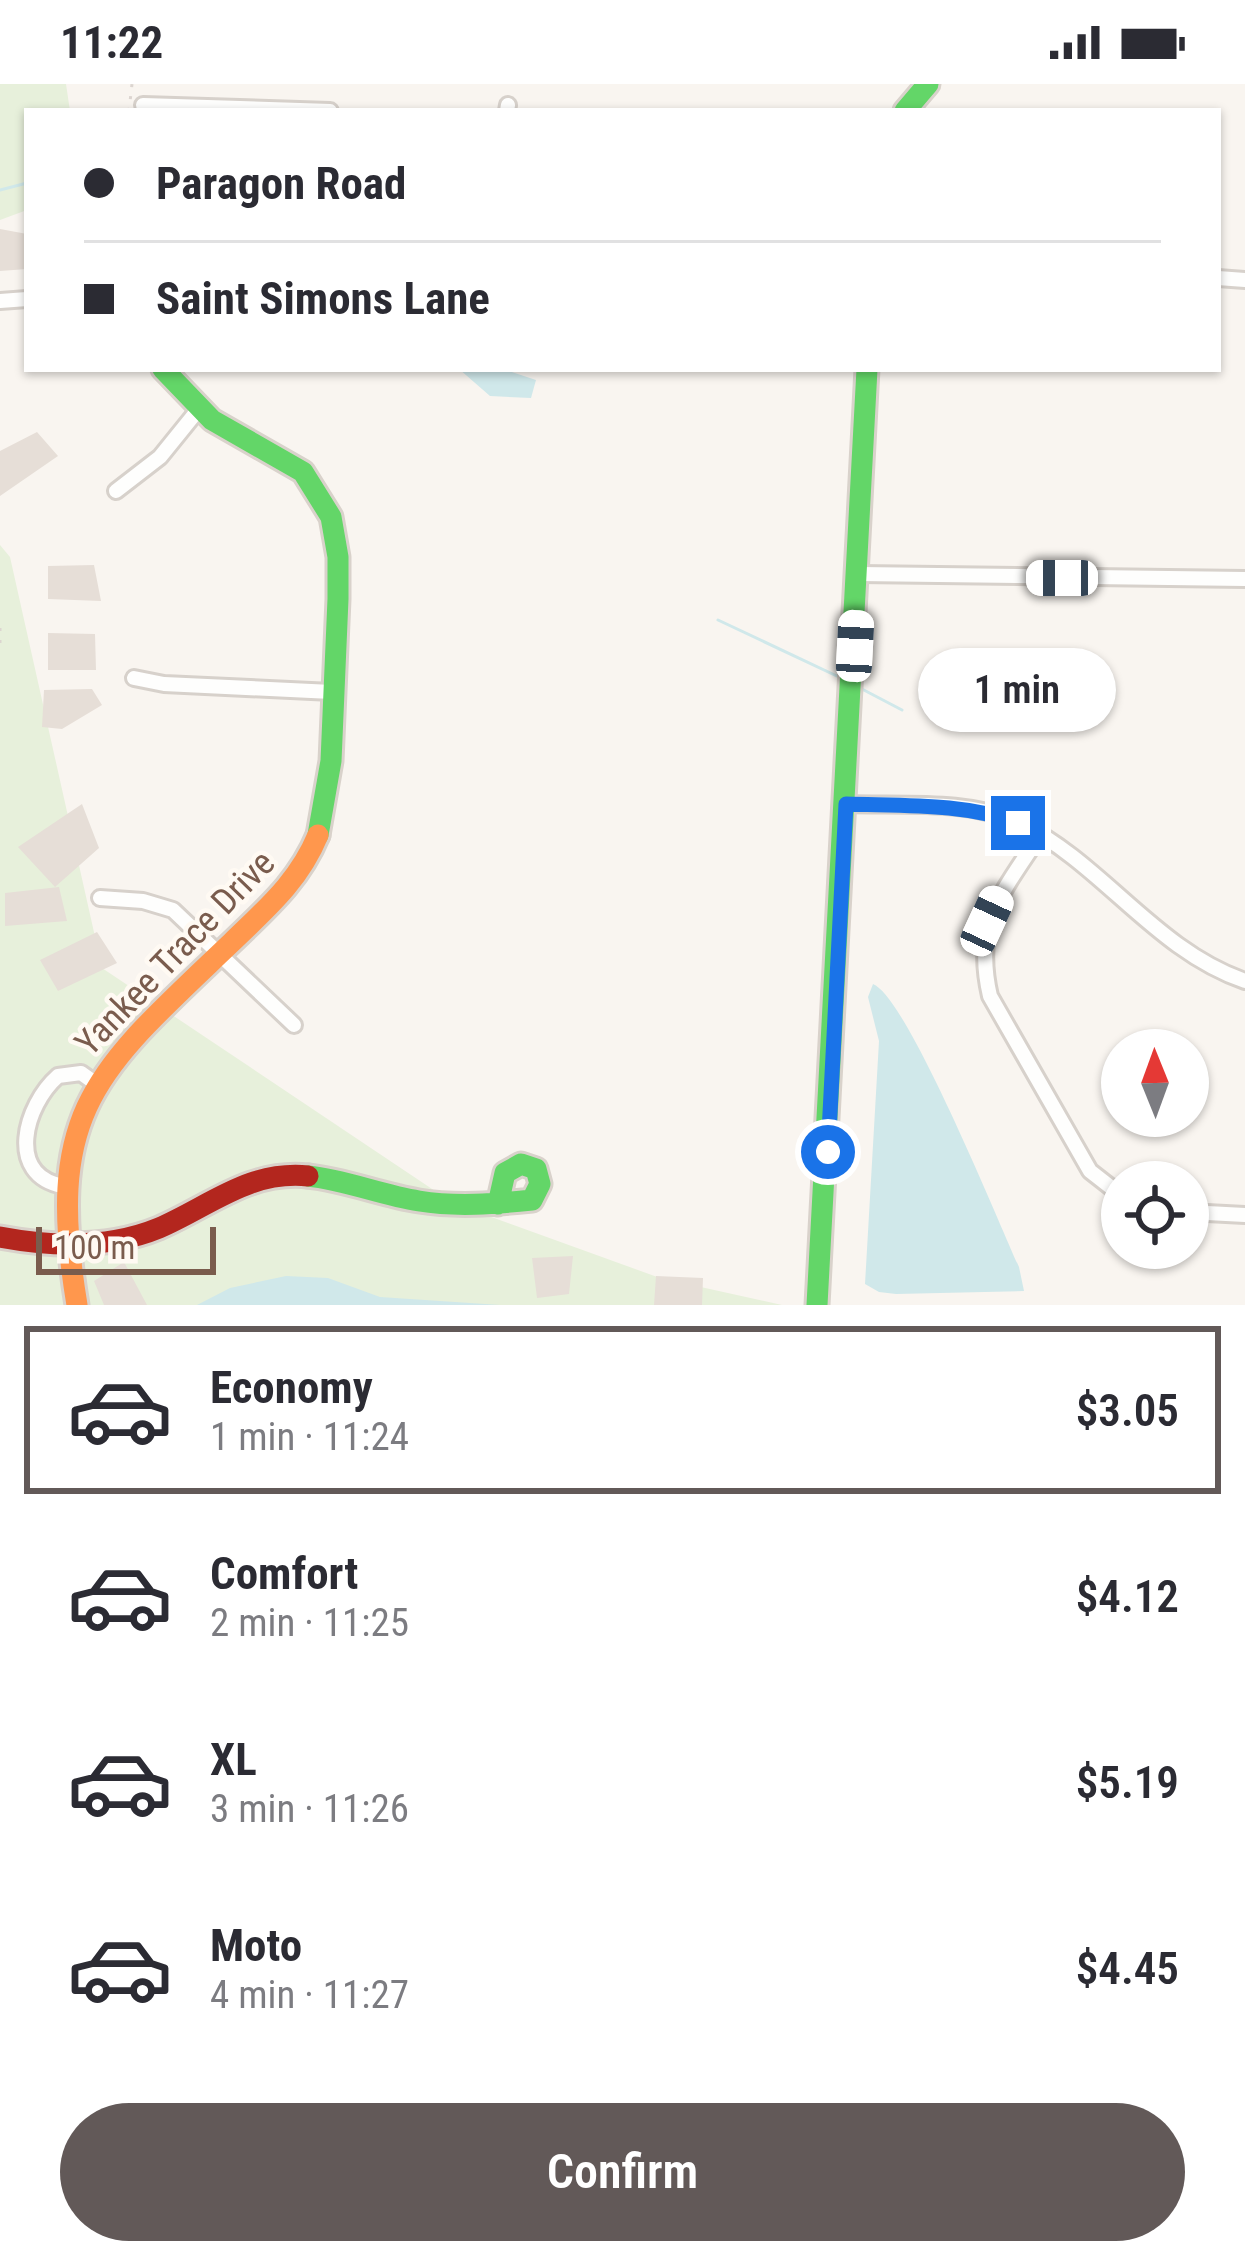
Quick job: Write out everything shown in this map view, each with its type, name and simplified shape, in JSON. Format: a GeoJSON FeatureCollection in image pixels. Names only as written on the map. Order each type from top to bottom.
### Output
{"type":"FeatureCollection","features":[{"type":"Feature","properties":{"kind":"street"},"geometry":{"type":"LineString","coordinates":[[908,108],[928,84]]}},
{"type":"Feature","properties":{"kind":"street","name":"Yankee Trace Drive"},"geometry":{"type":"LineString","coordinates":[[77,1305],[63,1186],[72,1135],[95,1083],[292,884],[309,857],[326,806],[338,546],[323,497],[290,460],[198,410],[166,372]]}},
{"type":"Feature","properties":{"kind":"street"},"geometry":{"type":"LineString","coordinates":[[818,1305],[867,372]]}},
{"type":"Feature","properties":{"kind":"street"},"geometry":{"type":"LineString","coordinates":[[116,491],[160,457],[198,410]]}},
{"type":"Feature","properties":{"kind":"street"},"geometry":{"type":"LineString","coordinates":[[859,574],[1245,579]]}},
{"type":"Feature","properties":{"kind":"street"},"geometry":{"type":"LineString","coordinates":[[134,678],[164,685],[332,692]]}},
{"type":"Feature","properties":{"kind":"street"},"geometry":{"type":"LineString","coordinates":[[846,804],[990,812],[1040,835],[1183,952],[1214,971],[1245,981]]}},
{"type":"Feature","properties":{"kind":"street"},"geometry":{"type":"LineString","coordinates":[[1040,835],[987,921],[984,971],[990,996],[1090,1171],[1101,1180]]}},
{"type":"Feature","properties":{"kind":"street"},"geometry":{"type":"LineString","coordinates":[[100,898],[142,901],[173,910],[295,1024]]}},
{"type":"Feature","properties":{"kind":"street"},"geometry":{"type":"LineString","coordinates":[[63,1186],[40,1180],[30,1168],[26,1152],[31,1123],[42,1095],[58,1076],[81,1073],[95,1083]]}},
{"type":"Feature","properties":{"kind":"street"},"geometry":{"type":"LineString","coordinates":[[0,1237],[69,1246],[154,1230],[259,1178],[305,1173],[407,1199],[498,1204]]}},
{"type":"Feature","properties":{"kind":"street"},"geometry":{"type":"LineString","coordinates":[[1209,1212],[1245,1215]]}},
{"type":"Feature","properties":{"kind":"path"},"geometry":{"type":"LineString","coordinates":[[0,628],[0,649]]}},
{"type":"Feature","properties":{"kind":"green space"},"geometry":{"type":"Polygon","coordinates":[[[0,84],[66,84],[70,108],[24,108],[24,211],[0,220],[0,84]]]}},
{"type":"Feature","properties":{"kind":"green space"},"geometry":{"type":"Polygon","coordinates":[[[0,545],[10,557],[102,968],[453,1203],[660,1278],[782,1305],[0,1305],[0,545]]]}},
{"type":"Feature","properties":{"kind":"water"},"geometry":{"type":"Polygon","coordinates":[[[462,372],[512,372],[536,380],[531,398],[490,396],[462,372]]]}},
{"type":"Feature","properties":{"kind":"water"},"geometry":{"type":"Polygon","coordinates":[[[873,984],[888,998],[929,1067],[1019,1267],[1024,1291],[896,1294],[865,1284],[879,1041],[868,997],[873,984]]]}},
{"type":"Feature","properties":{"kind":"water"},"geometry":{"type":"Polygon","coordinates":[[[286,1276],[328,1278],[380,1297],[500,1305],[197,1305],[230,1288],[286,1276]]]}},
{"type":"Feature","properties":{"kind":"building"},"geometry":{"type":"Polygon","coordinates":[[[0,229],[24,233],[24,269],[0,271],[0,229]]]}},
{"type":"Feature","properties":{"kind":"building"},"geometry":{"type":"Polygon","coordinates":[[[37,432],[58,456],[0,496],[0,451],[37,432]]]}},
{"type":"Feature","properties":{"kind":"building"},"geometry":{"type":"Polygon","coordinates":[[[94,565],[101,601],[48,599],[48,566],[94,565]]]}},
{"type":"Feature","properties":{"kind":"building"},"geometry":{"type":"Polygon","coordinates":[[[48,633],[95,634],[96,670],[48,670],[48,633]]]}},
{"type":"Feature","properties":{"kind":"building"},"geometry":{"type":"Polygon","coordinates":[[[92,689],[102,705],[62,729],[42,727],[44,690],[92,689]]]}},
{"type":"Feature","properties":{"kind":"building"},"geometry":{"type":"Polygon","coordinates":[[[82,804],[99,848],[55,887],[18,847],[82,804]]]}},
{"type":"Feature","properties":{"kind":"building"},"geometry":{"type":"Polygon","coordinates":[[[59,887],[67,921],[5,926],[5,893],[59,887]]]}},
{"type":"Feature","properties":{"kind":"building"},"geometry":{"type":"Polygon","coordinates":[[[97,932],[117,963],[58,991],[40,960],[97,932]]]}},
{"type":"Feature","properties":{"kind":"building"},"geometry":{"type":"Polygon","coordinates":[[[573,1256],[569,1294],[537,1298],[532,1258],[573,1256]]]}},
{"type":"Feature","properties":{"kind":"building"},"geometry":{"type":"Polygon","coordinates":[[[124,1262],[147,1305],[104,1305],[94,1281],[124,1262]]]}},
{"type":"Feature","properties":{"kind":"building"},"geometry":{"type":"Polygon","coordinates":[[[656,1276],[703,1278],[702,1305],[654,1305],[656,1276]]]}},
{"type":"Feature","properties":{"kind":"waterway"},"geometry":{"type":"LineString","coordinates":[[0,190],[24,184]]}},
{"type":"Feature","properties":{"kind":"waterway"},"geometry":{"type":"LineString","coordinates":[[718,620],[841,678]]}},
{"type":"Feature","properties":{"kind":"waterway"},"geometry":{"type":"LineString","coordinates":[[860,688],[902,710]]}},
{"type":"Feature","properties":{"kind":"traffic: fast"},"geometry":{"type":"LineString","coordinates":[[908,108],[928,84]]}},
{"type":"Feature","properties":{"kind":"traffic: fast"},"geometry":{"type":"LineString","coordinates":[[166,372],[212,420],[303,472],[331,517],[338,599],[331,761],[318,835]]}},
{"type":"Feature","properties":{"kind":"traffic: fast"},"geometry":{"type":"LineString","coordinates":[[817,1305],[867,372]]}},
{"type":"Feature","properties":{"kind":"traffic: fast"},"geometry":{"type":"LineString","coordinates":[[308,1176],[419,1201],[489,1204],[504,1203],[532,1200],[540,1184],[536,1169],[521,1164],[505,1173],[498,1204]]}},
{"type":"Feature","properties":{"kind":"traffic: slow"},"geometry":{"type":"LineString","coordinates":[[77,1305],[68,1183],[76,1137],[92,1098],[146,1025],[281,893],[318,835]]}},
{"type":"Feature","properties":{"kind":"traffic: jam"},"geometry":{"type":"LineString","coordinates":[[0,1237],[60,1244],[120,1240],[159,1228],[248,1184],[308,1176]]}},
{"type":"Feature","properties":{"kind":"route"},"geometry":{"type":"LineString","coordinates":[[828,1152],[846,804],[990,812],[1018,823]]}}]}
